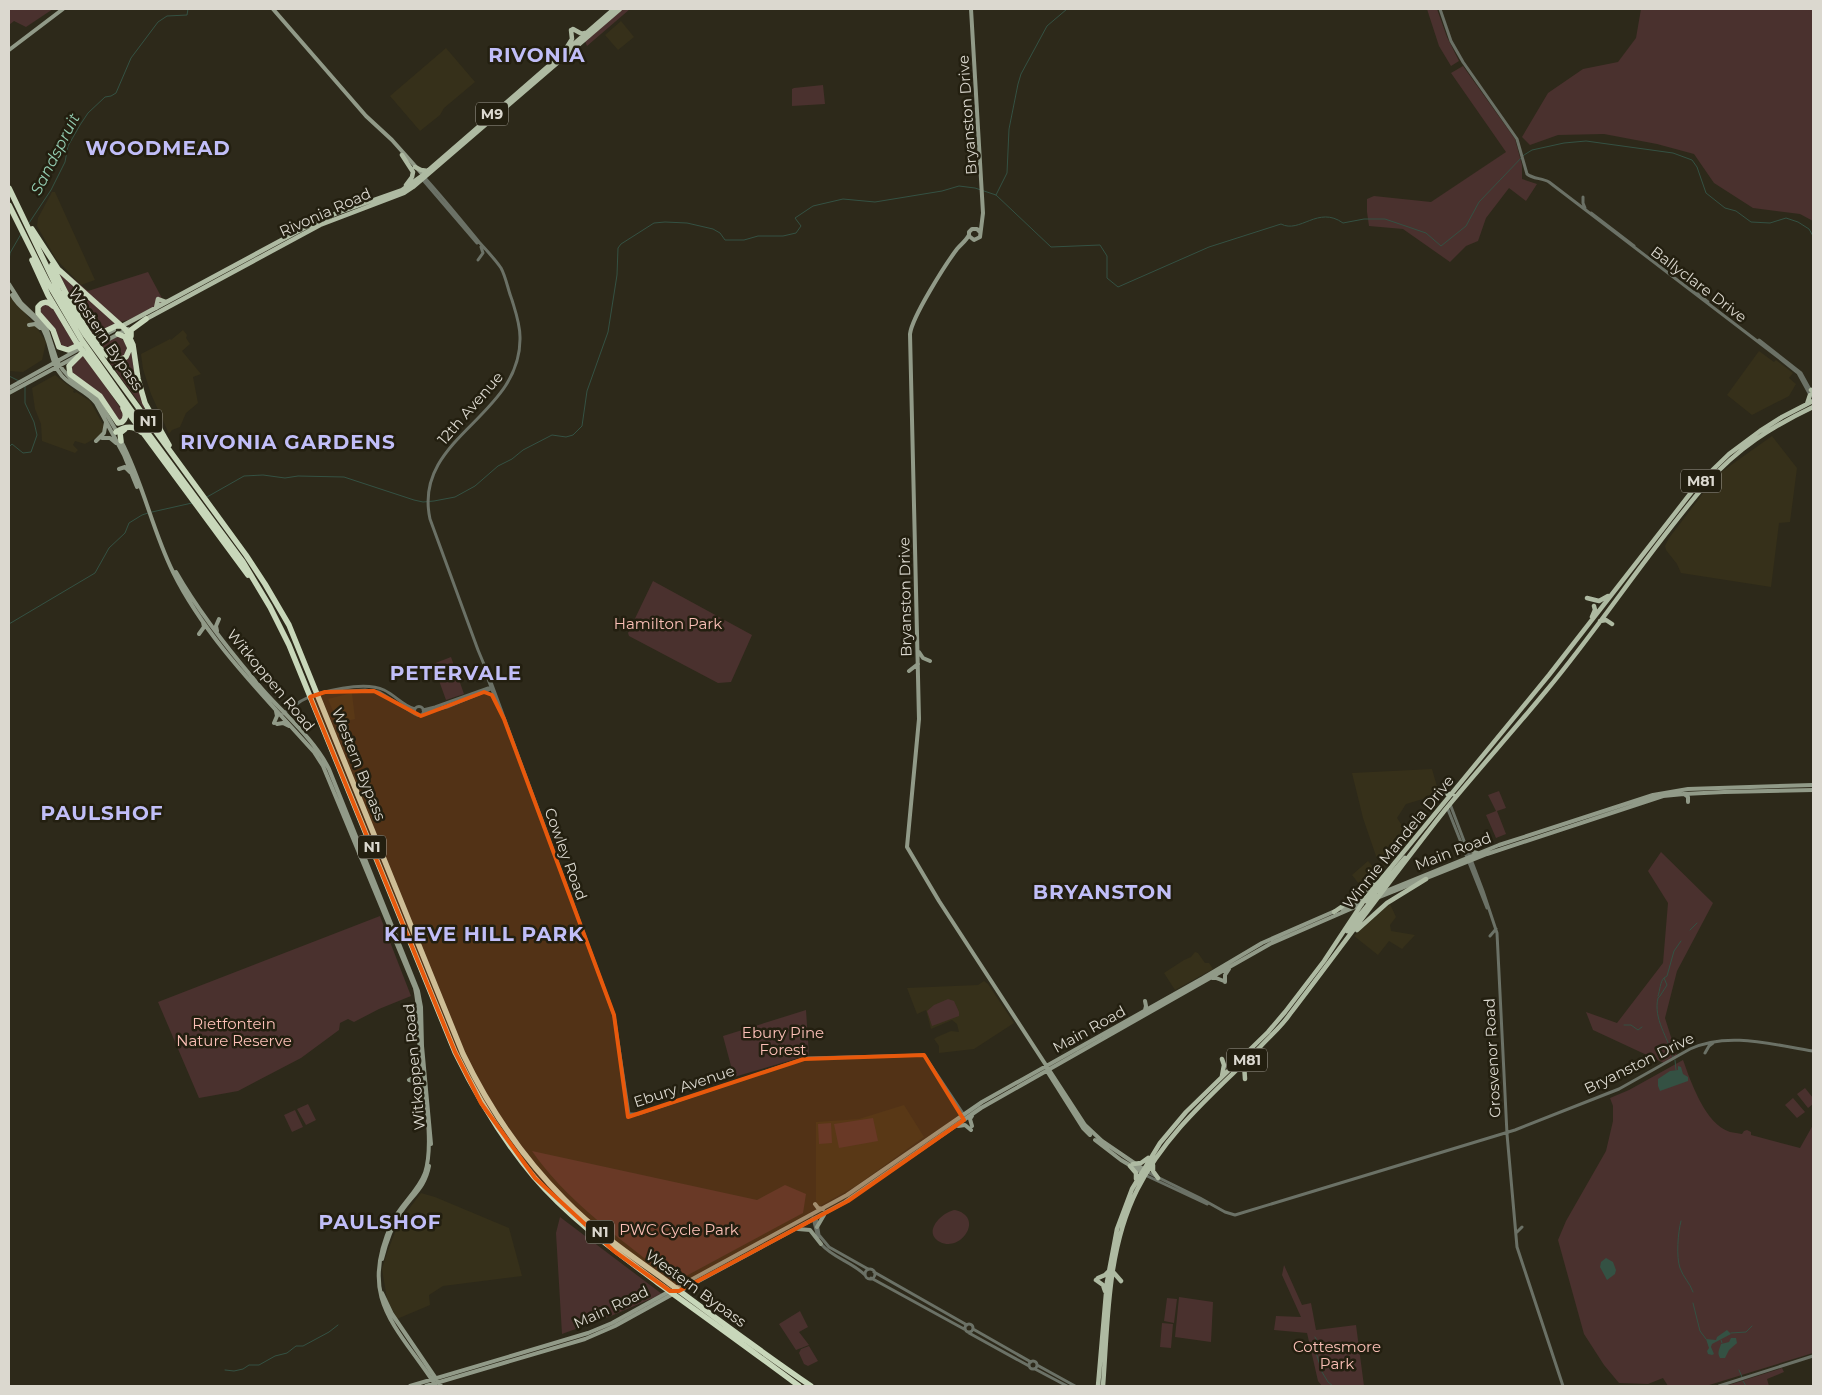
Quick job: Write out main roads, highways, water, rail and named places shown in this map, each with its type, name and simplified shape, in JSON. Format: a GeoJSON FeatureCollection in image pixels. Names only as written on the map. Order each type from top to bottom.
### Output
{"type":"FeatureCollection","features":[{"type":"Feature","properties":{"kind":"highway"},"geometry":{"type":"LineString","coordinates":[[9,188],[33,234],[54,265],[124,328],[132,342],[135,353]]}},
{"type":"Feature","properties":{"kind":"highway","name":"Western Bypass"},"geometry":{"type":"LineString","coordinates":[[9,205],[25,242],[83,338],[194,490],[207,516],[243,562],[267,602],[289,645],[455,1052],[481,1103],[498,1130],[535,1178],[555,1200],[596,1237],[799,1386]]}},
{"type":"Feature","properties":{"kind":"highway"},"geometry":{"type":"LineString","coordinates":[[9,210],[18,227]]}},
{"type":"Feature","properties":{"kind":"highway","name":"Western Bypass"},"geometry":{"type":"LineString","coordinates":[[33,234],[59,292],[83,338]]}},
{"type":"Feature","properties":{"kind":"highway"},"geometry":{"type":"LineString","coordinates":[[25,242],[58,312]]}},
{"type":"Feature","properties":{"kind":"highway"},"geometry":{"type":"LineString","coordinates":[[44,248],[74,308],[83,338]]}},
{"type":"Feature","properties":{"kind":"highway"},"geometry":{"type":"LineString","coordinates":[[81,354],[69,367],[70,374],[99,395],[118,423],[123,421],[125,416],[119,402],[96,355],[83,338],[48,303],[40,305],[38,310],[40,317],[53,330],[59,347],[64,350],[70,350],[99,334],[116,326],[124,328]]}},
{"type":"Feature","properties":{"kind":"highway"},"geometry":{"type":"LineString","coordinates":[[146,319],[130,331],[134,344],[138,379],[145,403],[194,490]]}},
{"type":"Feature","properties":{"kind":"highway"},"geometry":{"type":"LineString","coordinates":[[96,355],[114,361],[120,361],[126,357],[129,346],[124,337],[118,334]]}},
{"type":"Feature","properties":{"kind":"highway"},"geometry":{"type":"LineString","coordinates":[[116,430],[125,421],[127,414],[119,402]]}},
{"type":"Feature","properties":{"kind":"highway"},"geometry":{"type":"LineString","coordinates":[[119,402],[149,441]]}},
{"type":"Feature","properties":{"kind":"highway"},"geometry":{"type":"LineString","coordinates":[[105,412],[115,424],[122,424]]}},
{"type":"Feature","properties":{"kind":"highway"},"geometry":{"type":"LineString","coordinates":[[116,430],[130,427],[138,430],[194,490]]}},
{"type":"Feature","properties":{"kind":"highway"},"geometry":{"type":"LineString","coordinates":[[121,441],[121,432],[130,427]]}},
{"type":"Feature","properties":{"kind":"highway","name":"Western Bypass"},"geometry":{"type":"LineString","coordinates":[[194,490],[210,505],[260,576],[289,625],[463,1054],[474,1078],[506,1130],[548,1182],[602,1234],[811,1386]]}},
{"type":"Feature","properties":{"kind":"main road"},"geometry":{"type":"LineString","coordinates":[[9,50],[63,9]]}},
{"type":"Feature","properties":{"kind":"main road","name":"12th Avenue"},"geometry":{"type":"LineString","coordinates":[[273,9],[423,178]]}},
{"type":"Feature","properties":{"kind":"main road","name":"Rivonia Road"},"geometry":{"type":"LineString","coordinates":[[9,393],[12,388],[57,364],[81,354],[118,334],[124,328],[146,319],[168,302],[316,222],[395,193],[423,178],[430,169],[614,9]]}},
{"type":"Feature","properties":{"kind":"main road","name":"Rivonia Road"},"geometry":{"type":"LineString","coordinates":[[30,379],[47,372],[69,354],[124,328],[320,225],[404,193],[620,9]]}},
{"type":"Feature","properties":{"kind":"main road","name":"Bryanston Drive"},"geometry":{"type":"LineString","coordinates":[[971,9],[983,199],[983,220],[980,232]]}},
{"type":"Feature","properties":{"kind":"main road"},"geometry":{"type":"LineString","coordinates":[[556,59],[571,41],[572,30],[582,34],[588,32]]}},
{"type":"Feature","properties":{"kind":"main road","name":"12th Avenue"},"geometry":{"type":"LineString","coordinates":[[385,135],[423,178]]}},
{"type":"Feature","properties":{"kind":"main road"},"geometry":{"type":"LineString","coordinates":[[395,193],[410,181],[413,175],[412,169],[402,155]]}},
{"type":"Feature","properties":{"kind":"main road"},"geometry":{"type":"LineString","coordinates":[[415,167],[425,171],[430,169]]}},
{"type":"Feature","properties":{"kind":"main road"},"geometry":{"type":"LineString","coordinates":[[973,228],[980,232],[978,238],[973,240],[969,235],[970,230],[973,228],[980,225],[983,220]]}},
{"type":"Feature","properties":{"kind":"main road","name":"Bryanston Drive"},"geometry":{"type":"LineString","coordinates":[[969,235],[951,258],[911,330],[919,719],[906,843],[922,874],[941,900],[1086,1131],[1144,1172]]}},
{"type":"Feature","properties":{"kind":"main road","name":"Bryanston Drive"},"geometry":{"type":"LineString","coordinates":[[918,316],[959,250],[967,241],[973,240]]}},
{"type":"Feature","properties":{"kind":"main road","name":"Witkoppen Road"},"geometry":{"type":"LineString","coordinates":[[9,285],[16,302],[38,323],[45,333],[63,374],[92,398],[120,449],[148,511]]}},
{"type":"Feature","properties":{"kind":"main road","name":"Witkoppen Road"},"geometry":{"type":"LineString","coordinates":[[9,285],[21,303],[45,326],[54,349],[57,364]]}},
{"type":"Feature","properties":{"kind":"main road"},"geometry":{"type":"LineString","coordinates":[[159,310],[171,313]]}},
{"type":"Feature","properties":{"kind":"main road"},"geometry":{"type":"LineString","coordinates":[[29,325],[36,324],[45,333]]}},
{"type":"Feature","properties":{"kind":"main road"},"geometry":{"type":"LineString","coordinates":[[54,349],[60,355],[69,354]]}},
{"type":"Feature","properties":{"kind":"main road"},"geometry":{"type":"LineString","coordinates":[[47,372],[63,374],[64,366],[68,360]]}},
{"type":"Feature","properties":{"kind":"main road","name":"Witkoppen Road"},"geometry":{"type":"LineString","coordinates":[[63,374],[96,397],[116,430],[130,460],[162,548],[178,581],[218,637],[273,707],[317,751],[329,769],[405,956],[420,999],[422,1046],[431,1133],[430,1160],[421,1189],[401,1212],[382,1256],[380,1278],[383,1301]]}},
{"type":"Feature","properties":{"kind":"main road"},"geometry":{"type":"LineString","coordinates":[[1806,405],[1812,393]]}},
{"type":"Feature","properties":{"kind":"main road","name":"Winnie Mandela Drive"},"geometry":{"type":"LineString","coordinates":[[1104,1386],[1111,1271],[1117,1229],[1134,1185],[1184,1121],[1245,1063],[1289,1016],[1424,838],[1453,794],[1691,493],[1733,451],[1782,417],[1813,402]]}},
{"type":"Feature","properties":{"kind":"main road","name":"Winnie Mandela Drive"},"geometry":{"type":"LineString","coordinates":[[1098,1386],[1106,1292],[1126,1216],[1153,1153],[1174,1125],[1268,1032],[1285,1012],[1332,948],[1361,904],[1546,691],[1698,493],[1719,470],[1745,447],[1769,429],[1813,406]]}},
{"type":"Feature","properties":{"kind":"main road"},"geometry":{"type":"LineString","coordinates":[[96,441],[105,432],[106,422]]}},
{"type":"Feature","properties":{"kind":"main road"},"geometry":{"type":"LineString","coordinates":[[102,438],[111,439],[120,449]]}},
{"type":"Feature","properties":{"kind":"main road"},"geometry":{"type":"LineString","coordinates":[[119,469],[127,468],[134,480]]}},
{"type":"Feature","properties":{"kind":"main road"},"geometry":{"type":"LineString","coordinates":[[1587,598],[1601,600],[1612,593]]}},
{"type":"Feature","properties":{"kind":"main road"},"geometry":{"type":"LineString","coordinates":[[1588,625],[1594,612],[1594,606]]}},
{"type":"Feature","properties":{"kind":"main road"},"geometry":{"type":"LineString","coordinates":[[202,615],[211,620],[219,620],[216,627],[218,637]]}},
{"type":"Feature","properties":{"kind":"main road"},"geometry":{"type":"LineString","coordinates":[[202,615],[204,625],[200,633],[209,632],[218,637]]}},
{"type":"Feature","properties":{"kind":"main road"},"geometry":{"type":"LineString","coordinates":[[1599,622],[1606,620],[1612,624]]}},
{"type":"Feature","properties":{"kind":"main road","name":"Witkoppen Road"},"geometry":{"type":"LineString","coordinates":[[218,637],[316,755],[326,772],[414,988],[418,1006],[421,1068],[425,1099],[428,1142],[427,1163],[418,1187],[395,1216],[387,1235],[382,1248],[378,1282],[385,1306],[434,1384]]}},
{"type":"Feature","properties":{"kind":"main road"},"geometry":{"type":"LineString","coordinates":[[918,648],[922,657],[930,661]]}},
{"type":"Feature","properties":{"kind":"main road"},"geometry":{"type":"LineString","coordinates":[[909,671],[918,664]]}},
{"type":"Feature","properties":{"kind":"main road"},"geometry":{"type":"LineString","coordinates":[[273,707],[277,715],[276,724],[286,724],[298,734]]}},
{"type":"Feature","properties":{"kind":"main road","name":"Main Road"},"geometry":{"type":"LineString","coordinates":[[824,1211],[964,1117],[1039,1071],[1054,1066],[1150,1006],[1270,939],[1365,899],[1379,897],[1426,879],[1469,859],[1477,853],[1630,802],[1666,792],[1733,787],[1813,785]]}},
{"type":"Feature","properties":{"kind":"main road"},"geometry":{"type":"LineString","coordinates":[[1442,789],[1447,794],[1453,794]]}},
{"type":"Feature","properties":{"kind":"main road","name":"Main Road"},"geometry":{"type":"LineString","coordinates":[[1383,892],[1469,859],[1663,796],[1813,790]]}},
{"type":"Feature","properties":{"kind":"main road"},"geometry":{"type":"LineString","coordinates":[[1684,794],[1688,797],[1688,802]]}},
{"type":"Feature","properties":{"kind":"main road"},"geometry":{"type":"LineString","coordinates":[[1332,948],[1424,838]]}},
{"type":"Feature","properties":{"kind":"main road"},"geometry":{"type":"LineString","coordinates":[[1465,845],[1470,851],[1477,853]]}},
{"type":"Feature","properties":{"kind":"main road"},"geometry":{"type":"LineString","coordinates":[[1334,912],[1385,875]]}},
{"type":"Feature","properties":{"kind":"main road"},"geometry":{"type":"LineString","coordinates":[[1344,943],[1387,903],[1426,879]]}},
{"type":"Feature","properties":{"kind":"main road"},"geometry":{"type":"LineString","coordinates":[[1361,904],[1383,892]]}},
{"type":"Feature","properties":{"kind":"main road","name":"Main Road"},"geometry":{"type":"LineString","coordinates":[[410,1386],[421,1383],[434,1384],[585,1339],[615,1326],[686,1285],[824,1211],[854,1197],[956,1126],[964,1117],[975,1113],[1150,1006],[1212,978],[1282,938],[1361,904]]}},
{"type":"Feature","properties":{"kind":"main road"},"geometry":{"type":"LineString","coordinates":[[1212,978],[1225,982],[1225,975],[1232,966]]}},
{"type":"Feature","properties":{"kind":"main road"},"geometry":{"type":"LineString","coordinates":[[1285,1012],[1289,1012],[1309,986],[1312,985]]}},
{"type":"Feature","properties":{"kind":"main road"},"geometry":{"type":"LineString","coordinates":[[1143,1012],[1146,1006],[1150,1006]]}},
{"type":"Feature","properties":{"kind":"main road"},"geometry":{"type":"LineString","coordinates":[[1039,1071],[1043,1066],[1041,1059]]}},
{"type":"Feature","properties":{"kind":"main road"},"geometry":{"type":"LineString","coordinates":[[1222,1077],[1224,1065],[1222,1059],[1237,1062]]}},
{"type":"Feature","properties":{"kind":"main road"},"geometry":{"type":"LineString","coordinates":[[1245,1063],[1245,1079]]}},
{"type":"Feature","properties":{"kind":"main road"},"geometry":{"type":"LineString","coordinates":[[1052,1075],[1054,1066]]}},
{"type":"Feature","properties":{"kind":"main road"},"geometry":{"type":"LineString","coordinates":[[421,1068],[418,1074],[409,1080],[420,1083],[425,1099]]}},
{"type":"Feature","properties":{"kind":"main road","name":"Bryanston Drive"},"geometry":{"type":"LineString","coordinates":[[1046,1068],[1089,1131],[1132,1165]]}},
{"type":"Feature","properties":{"kind":"main road"},"geometry":{"type":"LineString","coordinates":[[956,1126],[965,1125],[971,1128],[970,1120],[975,1113]]}},
{"type":"Feature","properties":{"kind":"main road"},"geometry":{"type":"LineString","coordinates":[[1134,1185],[1137,1174],[1132,1165],[1143,1162],[1153,1153]]}},
{"type":"Feature","properties":{"kind":"main road"},"geometry":{"type":"LineString","coordinates":[[1154,1161],[1153,1171],[1158,1178]]}},
{"type":"Feature","properties":{"kind":"main road"},"geometry":{"type":"LineString","coordinates":[[815,1204],[824,1211],[817,1227]]}},
{"type":"Feature","properties":{"kind":"main road"},"geometry":{"type":"LineString","coordinates":[[387,1235],[387,1226],[380,1220],[395,1216]]}},
{"type":"Feature","properties":{"kind":"main road","name":"Main Road"},"geometry":{"type":"LineString","coordinates":[[686,1285],[796,1229],[815,1216]]}},
{"type":"Feature","properties":{"kind":"main road"},"geometry":{"type":"LineString","coordinates":[[796,1229],[804,1228],[810,1230],[820,1244]]}},
{"type":"Feature","properties":{"kind":"main road"},"geometry":{"type":"LineString","coordinates":[[1106,1292],[1097,1279],[1111,1271],[1121,1281]]}},
{"type":"Feature","properties":{"kind":"main road","name":"Witkoppen Road"},"geometry":{"type":"LineString","coordinates":[[385,1306],[434,1384]]}},
{"type":"Feature","properties":{"kind":"main road"},"geometry":{"type":"LineString","coordinates":[[421,1383],[427,1379],[427,1373]]}},
{"type":"Feature","properties":{"kind":"main road"},"geometry":{"type":"LineString","coordinates":[[1093,1386],[1098,1377]]}},
{"type":"Feature","properties":{"kind":"waterway","name":"Sandspruit"},"geometry":{"type":"LineString","coordinates":[[29,223],[51,190],[65,162],[68,146],[88,113],[105,97],[116,93],[131,58],[158,22],[167,16],[187,15],[188,9]]}},
{"type":"Feature","properties":{"kind":"waterway"},"geometry":{"type":"LineString","coordinates":[[996,195],[1007,173],[1009,129],[1021,74],[1047,26],[1067,9]]}},
{"type":"Feature","properties":{"kind":"waterway"},"geometry":{"type":"LineString","coordinates":[[207,497],[244,476],[263,475],[285,478],[298,476],[344,477],[414,500],[423,502],[434,501],[455,497],[475,486],[498,466],[552,435],[566,437],[573,435],[582,426],[587,391],[608,332],[617,275],[618,248],[621,244],[654,223],[687,223],[713,229],[720,233],[725,240],[744,240],[758,236],[783,236],[796,233],[801,226],[795,218],[813,206],[843,199],[875,202],[942,191],[959,186],[975,188],[996,195],[1051,247],[1100,245],[1107,256],[1107,278],[1118,287],[1209,247],[1281,224],[1295,226],[1317,218],[1334,218],[1343,223],[1364,219],[1385,219],[1426,233],[1441,246],[1466,226],[1479,202],[1524,155],[1532,150],[1564,143],[1586,141],[1673,153],[1692,160],[1697,167],[1706,193],[1725,208],[1736,211],[1751,222],[1770,223],[1786,218],[1798,222],[1809,229],[1813,236]]}},
{"type":"Feature","properties":{"kind":"waterway","name":"Sandspruit"},"geometry":{"type":"LineString","coordinates":[[9,261],[10,253],[21,234]]}},
{"type":"Feature","properties":{"kind":"waterway","name":"Sandspruit"},"geometry":{"type":"LineString","coordinates":[[9,376],[19,381]]}},
{"type":"Feature","properties":{"kind":"waterway","name":"Sandspruit"},"geometry":{"type":"LineString","coordinates":[[9,447],[12,444],[23,453],[31,452],[37,435],[34,422],[25,403],[25,386]]}},
{"type":"Feature","properties":{"kind":"waterway"},"geometry":{"type":"LineString","coordinates":[[152,512],[192,503]]}},
{"type":"Feature","properties":{"kind":"waterway"},"geometry":{"type":"LineString","coordinates":[[9,624],[95,573],[109,548],[125,533],[129,523],[148,513]]}},
{"type":"Feature","properties":{"kind":"waterway"},"geometry":{"type":"LineString","coordinates":[[1690,930],[1697,923]]}},
{"type":"Feature","properties":{"kind":"waterway"},"geometry":{"type":"LineString","coordinates":[[1673,1057],[1659,1021],[1657,1006],[1658,998],[1667,985],[1664,978],[1667,976],[1674,951],[1681,941]]}},
{"type":"Feature","properties":{"kind":"waterway"},"geometry":{"type":"LineString","coordinates":[[1658,996],[1664,978]]}},
{"type":"Feature","properties":{"kind":"waterway"},"geometry":{"type":"LineString","coordinates":[[1624,1025],[1631,1025],[1638,1030],[1642,1027]]}},
{"type":"Feature","properties":{"kind":"waterway"},"geometry":{"type":"LineString","coordinates":[[1675,1060],[1676,1070]]}},
{"type":"Feature","properties":{"kind":"waterway"},"geometry":{"type":"LineString","coordinates":[[1681,1221],[1678,1258],[1681,1271],[1693,1292]]}},
{"type":"Feature","properties":{"kind":"waterway"},"geometry":{"type":"LineString","coordinates":[[1693,1303],[1700,1331],[1706,1339]]}},
{"type":"Feature","properties":{"kind":"waterway"},"geometry":{"type":"LineString","coordinates":[[225,1370],[234,1371],[249,1365],[259,1365],[275,1356],[287,1353],[296,1346],[303,1346],[338,1325]]}},
{"type":"Feature","properties":{"kind":"waterway"},"geometry":{"type":"LineString","coordinates":[[1731,1333],[1746,1332],[1752,1326]]}},
{"type":"Feature","properties":{"kind":"waterway"},"geometry":{"type":"LineString","coordinates":[[1315,1337],[1318,1342],[1314,1346],[1322,1372],[1333,1386]]}},
{"type":"Feature","properties":{"kind":"waterway"},"geometry":{"type":"LineString","coordinates":[[1739,1370],[1742,1377]]}},
{"type":"Feature","properties":{"kind":"waterway"},"geometry":{"type":"LineString","coordinates":[[1743,1381],[1746,1386]]}},
{"type":"Feature","properties":{"kind":"district","name":"RIVONIA"},"geometry":{"type":"Point","coordinates":[537,55]}},
{"type":"Feature","properties":{"kind":"district","name":"WOODMEAD"},"geometry":{"type":"Point","coordinates":[158,148]}},
{"type":"Feature","properties":{"kind":"district","name":"RIVONIA GARDENS"},"geometry":{"type":"Point","coordinates":[288,442]}},
{"type":"Feature","properties":{"kind":"district","name":"PETERVALE"},"geometry":{"type":"Point","coordinates":[456,673]}},
{"type":"Feature","properties":{"kind":"district","name":"PAULSHOF"},"geometry":{"type":"Point","coordinates":[102,813]}},
{"type":"Feature","properties":{"kind":"district","name":"BRYANSTON"},"geometry":{"type":"Point","coordinates":[1103,892]}},
{"type":"Feature","properties":{"kind":"district","name":"KLEVE HILL PARK"},"geometry":{"type":"Point","coordinates":[484,934]}},
{"type":"Feature","properties":{"kind":"district","name":"PAULSHOF"},"geometry":{"type":"Point","coordinates":[380,1222]}},
{"type":"Feature","properties":{"kind":"park label","name":"Hamilton Park"},"geometry":{"type":"Point","coordinates":[668,623]}},
{"type":"Feature","properties":{"kind":"park label","name":"Rietfontein Nature Reserve"},"geometry":{"type":"Point","coordinates":[234,1032]}},
{"type":"Feature","properties":{"kind":"park label","name":"Ebury Pine Forest"},"geometry":{"type":"Point","coordinates":[783,1040]}},
{"type":"Feature","properties":{"kind":"park label","name":"PWC Cycle Park"},"geometry":{"type":"Point","coordinates":[679,1229]}},
{"type":"Feature","properties":{"kind":"park label","name":"Cottesmore Park"},"geometry":{"type":"Point","coordinates":[1337,1354]}}]}
